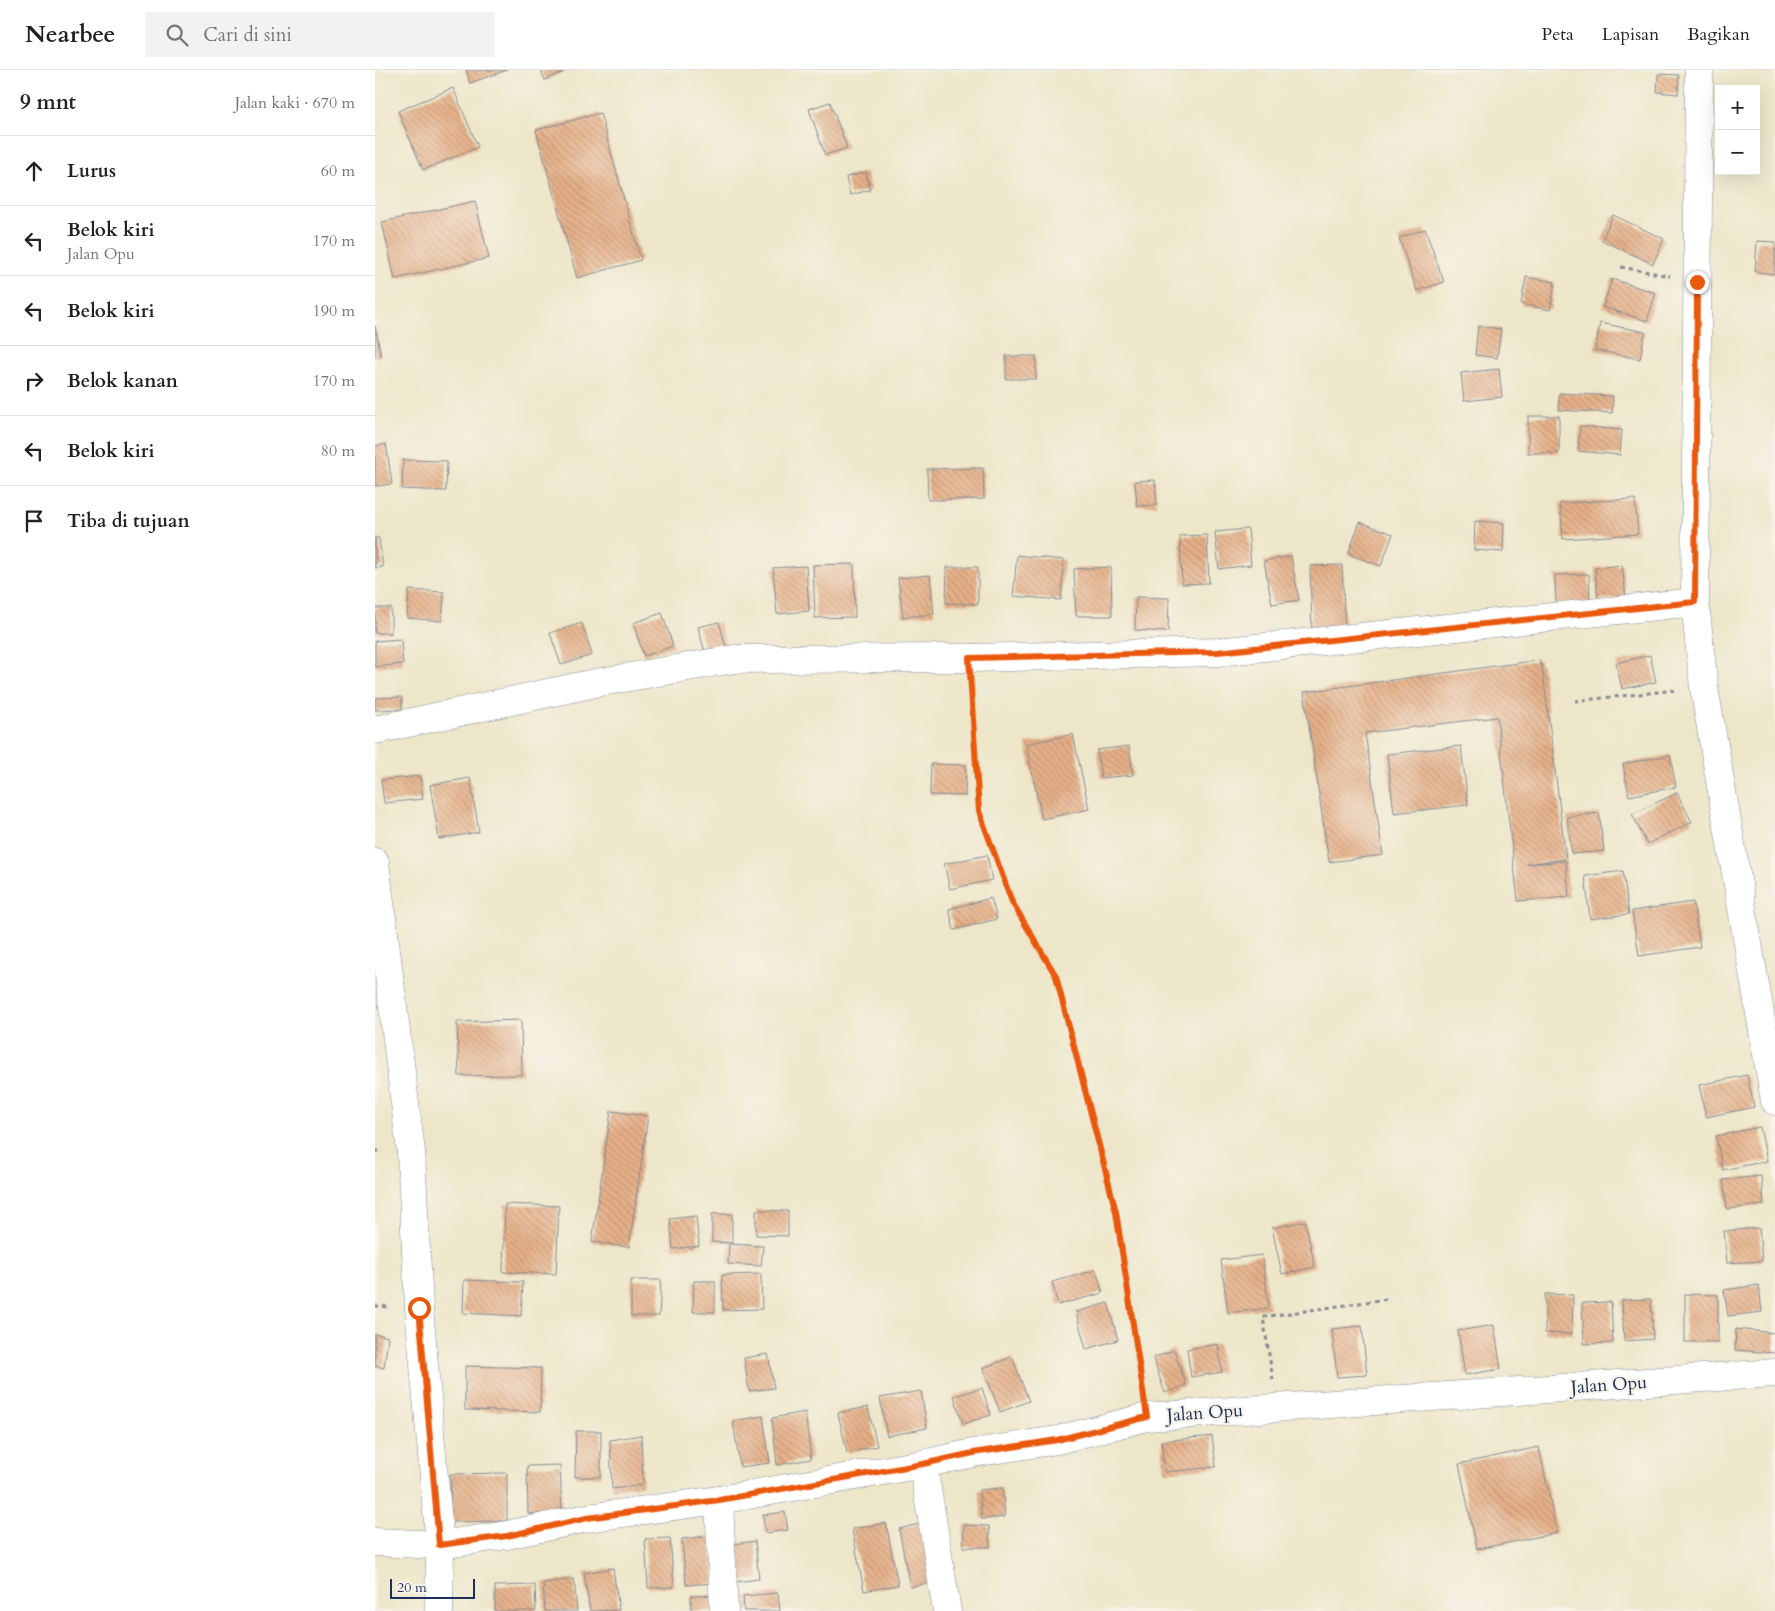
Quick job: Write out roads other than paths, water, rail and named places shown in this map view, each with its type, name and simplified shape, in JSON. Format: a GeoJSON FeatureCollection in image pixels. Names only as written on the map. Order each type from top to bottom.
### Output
{"type":"FeatureCollection","features":[{"type":"Feature","properties":{"kind":"street"},"geometry":{"type":"LineString","coordinates":[[1699,70],[1695,602],[1704,687],[1775,1101]]}},
{"type":"Feature","properties":{"kind":"street"},"geometry":{"type":"LineString","coordinates":[[375,730],[595,683],[734,659],[969,658],[1217,652],[1695,602]]}},
{"type":"Feature","properties":{"kind":"street"},"geometry":{"type":"LineString","coordinates":[[375,862],[411,1149],[419,1308],[439,1545],[439,1611]]}},
{"type":"Feature","properties":{"kind":"street","name":"Jalan Opu"},"geometry":{"type":"LineString","coordinates":[[375,1542],[439,1545],[507,1536],[587,1518],[719,1500],[923,1464],[973,1453],[1057,1440],[1147,1417],[1775,1373]]}},
{"type":"Feature","properties":{"kind":"street"},"geometry":{"type":"LineString","coordinates":[[923,1464],[947,1611]]}},
{"type":"Feature","properties":{"kind":"street"},"geometry":{"type":"LineString","coordinates":[[719,1500],[724,1611]]}}]}
